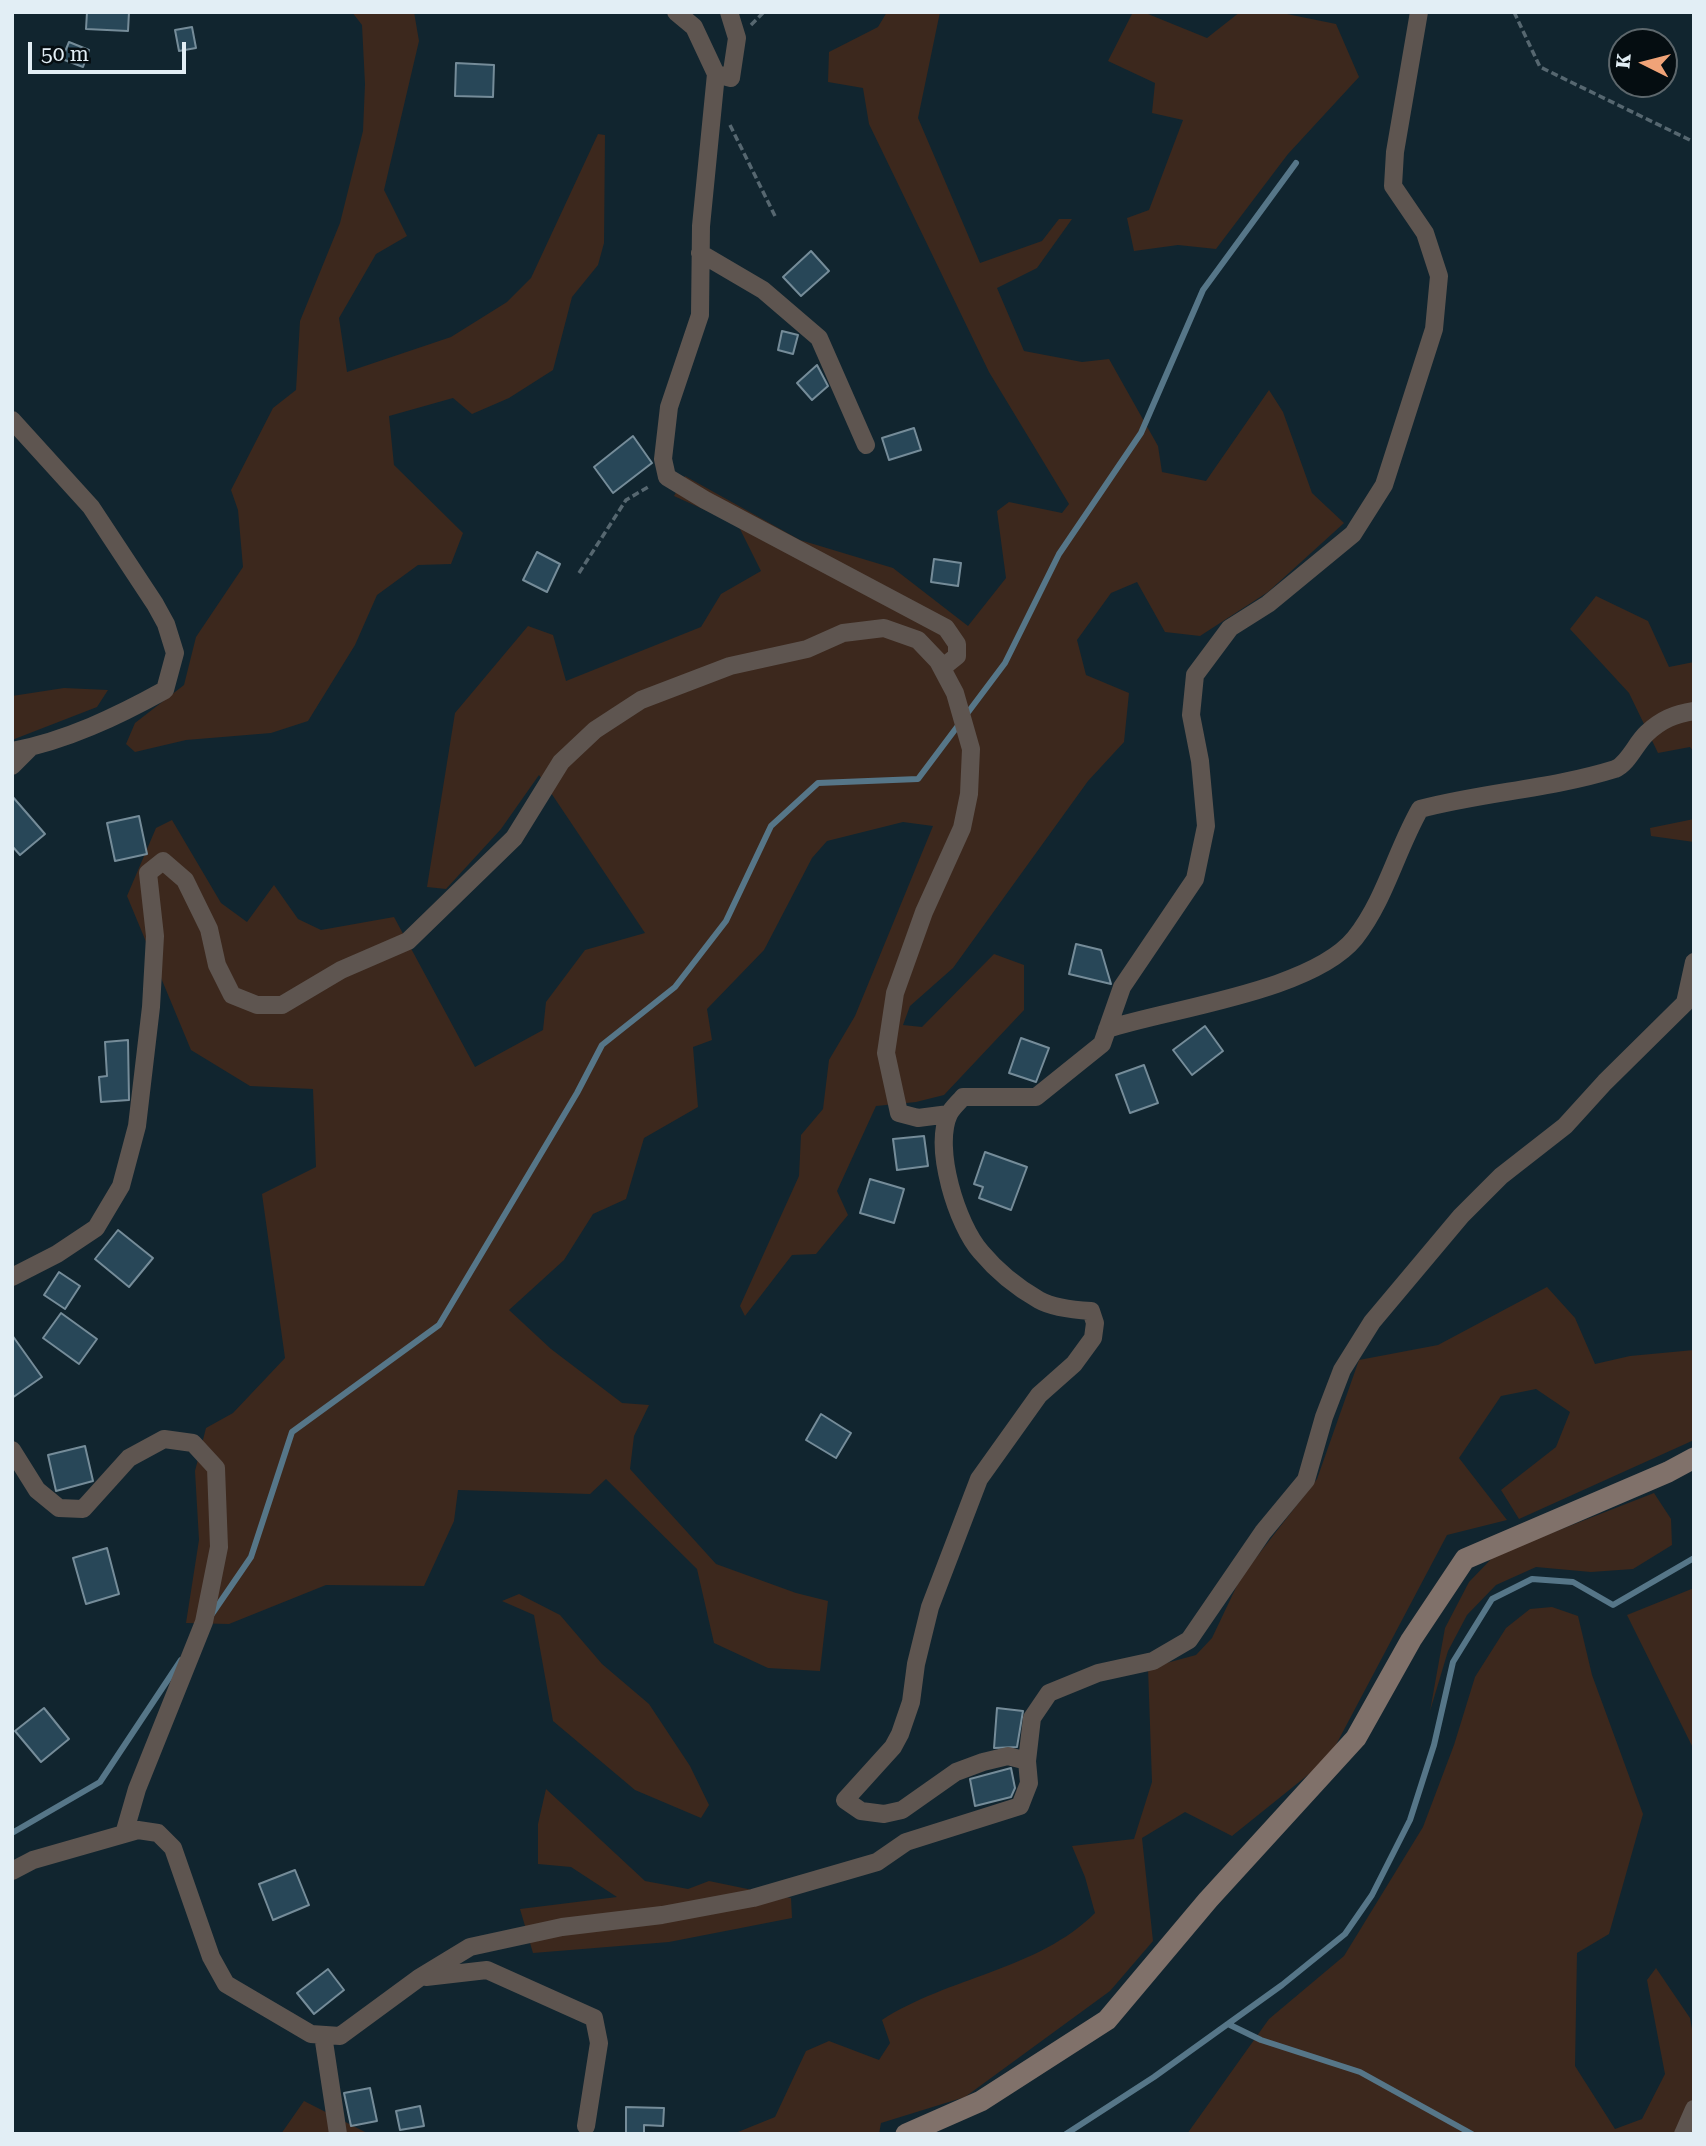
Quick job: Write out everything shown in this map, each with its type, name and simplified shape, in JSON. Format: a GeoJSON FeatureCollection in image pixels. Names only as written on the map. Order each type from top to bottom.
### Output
{"type":"FeatureCollection","features":[{"type":"Feature","properties":{"kind":"street"},"geometry":{"type":"LineString","coordinates":[[676,12],[694,27],[715,83],[700,253],[700,315],[669,407],[663,459],[667,477],[705,500],[946,628],[957,645],[957,656],[942,668]]}},
{"type":"Feature","properties":{"kind":"street"},"geometry":{"type":"LineString","coordinates":[[715,83],[731,78],[736,62],[737,38],[729,12]]}},
{"type":"Feature","properties":{"kind":"street"},"geometry":{"type":"LineString","coordinates":[[1027,1761],[1008,1756],[956,1772],[902,1810],[884,1814],[861,1811],[845,1800],[894,1747],[901,1734],[911,1702],[916,1664],[929,1608],[979,1479],[1039,1395],[1074,1364],[1093,1338],[1095,1323],[1091,1311],[1040,1301],[1002,1272],[979,1250],[958,1211],[947,1172],[946,1139],[949,1114],[963,1097],[1036,1097],[1102,1044],[1122,987],[1195,879],[1206,825],[1200,761],[1191,715],[1195,675],[1230,628],[1268,604],[1353,534],[1384,485],[1434,329],[1438,276],[1434,253],[1426,233],[1393,186],[1395,152],[1419,12]]}},
{"type":"Feature","properties":{"kind":"street"},"geometry":{"type":"LineString","coordinates":[[700,253],[763,290],[819,338],[866,445]]}},
{"type":"Feature","properties":{"kind":"street"},"geometry":{"type":"LineString","coordinates":[[12,419],[91,507],[155,604],[166,624],[175,653],[165,690],[129,710],[21,749],[12,766]]}},
{"type":"Feature","properties":{"kind":"street"},"geometry":{"type":"LineString","coordinates":[[12,1277],[57,1254],[96,1228],[121,1186],[137,1126],[151,1007],[155,936],[148,873],[163,861],[185,880],[209,929],[217,965],[232,995],[257,1005],[282,1005],[341,970],[408,941],[514,838],[561,762],[595,730],[641,700],[730,666],[807,649],[843,633],[884,628],[918,640],[942,668],[955,693],[969,740],[969,794],[962,828],[924,912],[895,993],[886,1054],[899,1113],[918,1118],[949,1114]]}},
{"type":"Feature","properties":{"kind":"street"},"geometry":{"type":"LineString","coordinates":[[1107,1029],[1149,1016],[1226,1001],[1319,967],[1354,939],[1383,891],[1420,809],[1465,797],[1546,785],[1619,768],[1646,734],[1670,715],[1694,711]]}},
{"type":"Feature","properties":{"kind":"street"},"geometry":{"type":"LineString","coordinates":[[12,1871],[33,1860],[138,1830],[158,1833],[173,1848],[211,1957],[226,1984],[311,2034],[340,2036],[419,1978],[470,1947],[562,1927],[662,1915],[753,1898],[877,1862],[906,1842],[1020,1806],[1029,1783],[1027,1761],[1032,1718],[1049,1693],[1098,1673],[1153,1661],[1189,1640],[1263,1532],[1306,1480],[1324,1417],[1342,1370],[1372,1322],[1461,1216],[1501,1176],[1565,1126],[1685,1003],[1694,962]]}},
{"type":"Feature","properties":{"kind":"street"},"geometry":{"type":"LineString","coordinates":[[12,1450],[37,1490],[59,1508],[83,1509],[129,1458],[164,1439],[193,1443],[216,1468],[219,1548],[204,1622],[137,1789],[124,1834]]}},
{"type":"Feature","properties":{"kind":"street"},"geometry":{"type":"LineString","coordinates":[[905,2134],[981,2101],[1107,2020],[1208,1900],[1356,1738],[1411,1640],[1465,1559],[1668,1472],[1694,1458]]}},
{"type":"Feature","properties":{"kind":"street"},"geometry":{"type":"LineString","coordinates":[[419,1978],[487,1970],[594,2018],[599,2043],[586,2126]]}},
{"type":"Feature","properties":{"kind":"street"},"geometry":{"type":"LineString","coordinates":[[323,2035],[338,2134]]}},
{"type":"Feature","properties":{"kind":"street"},"geometry":{"type":"LineString","coordinates":[[1684,2134],[1694,2109]]}},
{"type":"Feature","properties":{"kind":"path"},"geometry":{"type":"LineString","coordinates":[[1514,12],[1540,67],[1694,142]]}},
{"type":"Feature","properties":{"kind":"path"},"geometry":{"type":"LineString","coordinates":[[715,83],[775,216]]}},
{"type":"Feature","properties":{"kind":"path"},"geometry":{"type":"LineString","coordinates":[[579,573],[626,500],[667,477]]}},
{"type":"Feature","properties":{"kind":"shaded area"},"geometry":{"type":"Polygon","coordinates":[[[352,12],[414,12],[419,41],[384,190],[407,236],[376,254],[339,318],[347,372],[451,337],[507,302],[531,278],[598,134],[605,135],[604,243],[598,265],[572,297],[553,370],[509,398],[472,414],[453,398],[389,416],[394,465],[463,533],[451,564],[418,565],[377,595],[355,645],[308,721],[271,733],[186,740],[135,752],[126,744],[135,723],[184,685],[196,637],[243,567],[238,510],[231,490],[273,408],[296,390],[300,321],[340,223],[363,131],[365,84],[362,25],[352,12]]]}},
{"type":"Feature","properties":{"kind":"shaded area"},"geometry":{"type":"Polygon","coordinates":[[[887,12],[940,12],[918,118],[980,263],[1042,241],[1059,219],[1072,219],[1037,268],[997,288],[1024,351],[1082,362],[1109,359],[1158,446],[1162,472],[1206,481],[1269,390],[1283,412],[1312,493],[1344,523],[1268,592],[1200,636],[1165,632],[1137,582],[1111,593],[1077,640],[1086,675],[1129,693],[1124,742],[1088,781],[953,968],[910,1006],[903,1025],[922,1027],[994,954],[1024,965],[1024,1010],[944,1095],[916,1102],[876,1106],[837,1191],[848,1215],[816,1254],[792,1255],[745,1316],[740,1306],[799,1176],[801,1135],[823,1109],[829,1060],[855,1016],[933,826],[903,822],[827,841],[812,858],[764,950],[707,1009],[712,1040],[693,1047],[698,1107],[644,1138],[626,1199],[593,1214],[564,1260],[509,1310],[551,1349],[622,1403],[649,1405],[634,1436],[630,1469],[716,1564],[796,1593],[828,1601],[820,1671],[768,1668],[714,1643],[697,1569],[606,1479],[590,1494],[458,1490],[454,1521],[424,1586],[326,1585],[229,1624],[186,1623],[199,1540],[195,1471],[206,1428],[233,1413],[285,1358],[262,1194],[316,1167],[313,1089],[250,1086],[191,1050],[127,896],[156,828],[172,820],[221,903],[247,922],[274,885],[298,919],[321,930],[394,917],[475,1067],[543,1030],[546,1002],[585,950],[645,933],[539,775],[501,829],[446,889],[427,887],[455,713],[528,626],[553,635],[566,681],[701,627],[721,594],[761,571],[738,525],[674,496],[685,476],[800,540],[893,568],[968,626],[1006,578],[997,511],[1009,502],[1062,513],[1069,504],[989,372],[869,124],[863,88],[828,82],[829,52],[878,27],[887,12]]]}},
{"type":"Feature","properties":{"kind":"shaded area"},"geometry":{"type":"Polygon","coordinates":[[[1133,12],[1143,12],[1207,38],[1240,12],[1277,12],[1336,24],[1359,77],[1288,154],[1216,249],[1178,245],[1134,251],[1127,218],[1149,210],[1183,120],[1152,113],[1155,83],[1108,61],[1133,12]]]}},
{"type":"Feature","properties":{"kind":"shaded area"},"geometry":{"type":"Polygon","coordinates":[[[1596,596],[1648,621],[1669,667],[1694,662],[1694,752],[1690,747],[1658,753],[1629,693],[1570,629],[1596,596]]]}},
{"type":"Feature","properties":{"kind":"shaded area"},"geometry":{"type":"Polygon","coordinates":[[[64,688],[108,690],[97,707],[12,740],[12,696],[64,688]]]}},
{"type":"Feature","properties":{"kind":"shaded area"},"geometry":{"type":"Polygon","coordinates":[[[1694,819],[1694,842],[1651,836],[1650,828],[1694,819]]]}},
{"type":"Feature","properties":{"kind":"shaded area"},"geometry":{"type":"Polygon","coordinates":[[[1547,1287],[1575,1318],[1595,1364],[1630,1356],[1694,1350],[1694,1440],[1519,1519],[1501,1490],[1556,1447],[1570,1412],[1536,1389],[1501,1396],[1459,1458],[1507,1520],[1447,1535],[1329,1758],[1232,1836],[1185,1812],[1142,1838],[1153,1941],[1110,1991],[965,2097],[881,2123],[879,2134],[733,2134],[775,2117],[806,2051],[829,2041],[879,2060],[890,2043],[882,2020],[935,1993],[1047,1948],[1095,1913],[1085,1877],[1072,1846],[1134,1839],[1152,1782],[1148,1668],[1196,1655],[1212,1638],[1241,1577],[1317,1479],[1359,1360],[1438,1345],[1547,1287]]]}},
{"type":"Feature","properties":{"kind":"shaded area"},"geometry":{"type":"Polygon","coordinates":[[[1654,1493],[1671,1519],[1672,1545],[1633,1569],[1591,1572],[1536,1567],[1496,1585],[1467,1615],[1448,1651],[1430,1711],[1445,1628],[1469,1582],[1495,1555],[1654,1493]]]}},
{"type":"Feature","properties":{"kind":"shaded area"},"geometry":{"type":"Polygon","coordinates":[[[1694,1588],[1694,1750],[1627,1615],[1694,1588]]]}},
{"type":"Feature","properties":{"kind":"shaded area"},"geometry":{"type":"Polygon","coordinates":[[[519,1594],[560,1615],[602,1664],[649,1704],[690,1766],[709,1805],[701,1818],[635,1790],[553,1721],[534,1615],[502,1601],[519,1594]]]}},
{"type":"Feature","properties":{"kind":"shaded area"},"geometry":{"type":"Polygon","coordinates":[[[1552,1607],[1578,1616],[1592,1675],[1643,1814],[1609,1934],[1577,1953],[1575,2066],[1615,2129],[1642,2119],[1665,2074],[1647,1980],[1656,1968],[1690,2018],[1694,2040],[1694,2134],[1187,2134],[1269,2019],[1344,1956],[1423,1827],[1454,1745],[1475,1677],[1506,1628],[1530,1609],[1552,1607]]]}},
{"type":"Feature","properties":{"kind":"shaded area"},"geometry":{"type":"Polygon","coordinates":[[[546,1789],[645,1881],[688,1889],[709,1881],[791,1898],[792,1918],[669,1942],[533,1953],[520,1909],[617,1897],[571,1867],[538,1864],[538,1824],[546,1789]]]}},
{"type":"Feature","properties":{"kind":"shaded area"},"geometry":{"type":"Polygon","coordinates":[[[304,2101],[369,2134],[281,2134],[304,2101]]]}},
{"type":"Feature","properties":{"kind":"building"},"geometry":{"type":"Polygon","coordinates":[[[87,12],[129,12],[128,31],[86,29],[87,12]]]}},
{"type":"Feature","properties":{"kind":"building"},"geometry":{"type":"Polygon","coordinates":[[[192,27],[196,48],[179,51],[175,30],[192,27]]]}},
{"type":"Feature","properties":{"kind":"building"},"geometry":{"type":"Polygon","coordinates":[[[69,42],[89,50],[83,67],[62,59],[69,42]]]}},
{"type":"Feature","properties":{"kind":"building"},"geometry":{"type":"Polygon","coordinates":[[[456,63],[494,65],[493,97],[455,96],[456,63]]]}},
{"type":"Feature","properties":{"kind":"building"},"geometry":{"type":"Polygon","coordinates":[[[811,251],[829,271],[801,296],[783,277],[811,251]]]}},
{"type":"Feature","properties":{"kind":"building"},"geometry":{"type":"Polygon","coordinates":[[[782,331],[798,335],[793,354],[778,350],[782,331]]]}},
{"type":"Feature","properties":{"kind":"building"},"geometry":{"type":"Polygon","coordinates":[[[817,365],[828,386],[812,400],[797,383],[817,365]]]}},
{"type":"Feature","properties":{"kind":"building"},"geometry":{"type":"Polygon","coordinates":[[[914,428],[921,450],[889,460],[882,438],[914,428]]]}},
{"type":"Feature","properties":{"kind":"building"},"geometry":{"type":"Polygon","coordinates":[[[633,436],[652,463],[613,493],[594,467],[633,436]]]}},
{"type":"Feature","properties":{"kind":"building"},"geometry":{"type":"Polygon","coordinates":[[[537,552],[560,564],[547,592],[523,580],[537,552]]]}},
{"type":"Feature","properties":{"kind":"building"},"geometry":{"type":"Polygon","coordinates":[[[934,559],[961,563],[958,586],[931,582],[934,559]]]}},
{"type":"Feature","properties":{"kind":"building"},"geometry":{"type":"Polygon","coordinates":[[[12,796],[45,834],[20,855],[12,846],[12,796]]]}},
{"type":"Feature","properties":{"kind":"building"},"geometry":{"type":"Polygon","coordinates":[[[139,816],[147,854],[115,861],[107,823],[139,816]]]}},
{"type":"Feature","properties":{"kind":"building"},"geometry":{"type":"Polygon","coordinates":[[[1076,944],[1101,950],[1111,984],[1069,974],[1076,944]]]}},
{"type":"Feature","properties":{"kind":"building"},"geometry":{"type":"Polygon","coordinates":[[[1205,1026],[1223,1051],[1192,1075],[1173,1050],[1205,1026]]]}},
{"type":"Feature","properties":{"kind":"building"},"geometry":{"type":"Polygon","coordinates":[[[1021,1038],[1049,1048],[1036,1082],[1009,1073],[1021,1038]]]}},
{"type":"Feature","properties":{"kind":"building"},"geometry":{"type":"Polygon","coordinates":[[[128,1040],[129,1100],[101,1102],[99,1077],[107,1076],[105,1042],[128,1040]]]}},
{"type":"Feature","properties":{"kind":"building"},"geometry":{"type":"Polygon","coordinates":[[[1144,1065],[1158,1103],[1130,1113],[1116,1075],[1144,1065]]]}},
{"type":"Feature","properties":{"kind":"building"},"geometry":{"type":"Polygon","coordinates":[[[924,1136],[928,1166],[897,1170],[893,1139],[924,1136]]]}},
{"type":"Feature","properties":{"kind":"building"},"geometry":{"type":"Polygon","coordinates":[[[985,1152],[1027,1167],[1011,1210],[979,1198],[983,1187],[974,1184],[985,1152]]]}},
{"type":"Feature","properties":{"kind":"building"},"geometry":{"type":"Polygon","coordinates":[[[870,1179],[904,1189],[894,1223],[860,1213],[870,1179]]]}},
{"type":"Feature","properties":{"kind":"building"},"geometry":{"type":"Polygon","coordinates":[[[118,1230],[153,1258],[129,1287],[95,1259],[118,1230]]]}},
{"type":"Feature","properties":{"kind":"building"},"geometry":{"type":"Polygon","coordinates":[[[59,1272],[80,1286],[65,1309],[44,1295],[59,1272]]]}},
{"type":"Feature","properties":{"kind":"building"},"geometry":{"type":"Polygon","coordinates":[[[61,1313],[97,1339],[79,1364],[43,1338],[61,1313]]]}},
{"type":"Feature","properties":{"kind":"building"},"geometry":{"type":"Polygon","coordinates":[[[12,1335],[42,1377],[12,1398],[12,1335]]]}},
{"type":"Feature","properties":{"kind":"building"},"geometry":{"type":"Polygon","coordinates":[[[821,1414],[851,1433],[836,1458],[806,1440],[821,1414]]]}},
{"type":"Feature","properties":{"kind":"building"},"geometry":{"type":"Polygon","coordinates":[[[85,1446],[93,1481],[56,1491],[48,1455],[85,1446]]]}},
{"type":"Feature","properties":{"kind":"building"},"geometry":{"type":"Polygon","coordinates":[[[107,1548],[119,1594],[86,1604],[73,1558],[107,1548]]]}},
{"type":"Feature","properties":{"kind":"building"},"geometry":{"type":"Polygon","coordinates":[[[44,1708],[69,1739],[41,1762],[15,1731],[44,1708]]]}},
{"type":"Feature","properties":{"kind":"building"},"geometry":{"type":"Polygon","coordinates":[[[997,1708],[1023,1711],[1017,1747],[994,1748],[997,1708]]]}},
{"type":"Feature","properties":{"kind":"building"},"geometry":{"type":"Polygon","coordinates":[[[1011,1768],[1015,1788],[1011,1797],[975,1806],[970,1779],[1011,1768]]]}},
{"type":"Feature","properties":{"kind":"building"},"geometry":{"type":"Polygon","coordinates":[[[295,1870],[309,1905],[273,1920],[259,1884],[295,1870]]]}},
{"type":"Feature","properties":{"kind":"building"},"geometry":{"type":"Polygon","coordinates":[[[328,1969],[344,1990],[314,2014],[297,1993],[328,1969]]]}},
{"type":"Feature","properties":{"kind":"building"},"geometry":{"type":"Polygon","coordinates":[[[370,2088],[377,2121],[351,2126],[344,2093],[370,2088]]]}},
{"type":"Feature","properties":{"kind":"building"},"geometry":{"type":"Polygon","coordinates":[[[420,2106],[424,2126],[400,2130],[396,2111],[420,2106]]]}},
{"type":"Feature","properties":{"kind":"building"},"geometry":{"type":"Polygon","coordinates":[[[626,2107],[664,2108],[663,2126],[644,2125],[644,2134],[626,2134],[626,2107]]]}},
{"type":"Feature","properties":{"kind":"waterway"},"geometry":{"type":"LineString","coordinates":[[212,1614],[251,1557],[292,1432],[439,1325],[577,1093],[602,1045],[675,987],[726,921],[771,826],[818,783],[918,779],[1005,663],[1059,554],[1141,433],[1203,290],[1296,163]]}},
{"type":"Feature","properties":{"kind":"waterway"},"geometry":{"type":"LineString","coordinates":[[1066,2134],[1154,2077],[1282,1985],[1345,1934],[1372,1895],[1410,1820],[1434,1745],[1453,1662],[1492,1599],[1532,1579],[1573,1582],[1613,1605],[1694,1558]]}},
{"type":"Feature","properties":{"kind":"waterway"},"geometry":{"type":"LineString","coordinates":[[12,1833],[100,1782],[181,1660]]}},
{"type":"Feature","properties":{"kind":"waterway"},"geometry":{"type":"LineString","coordinates":[[1228,2024],[1261,2040],[1360,2072],[1472,2134]]}}]}
